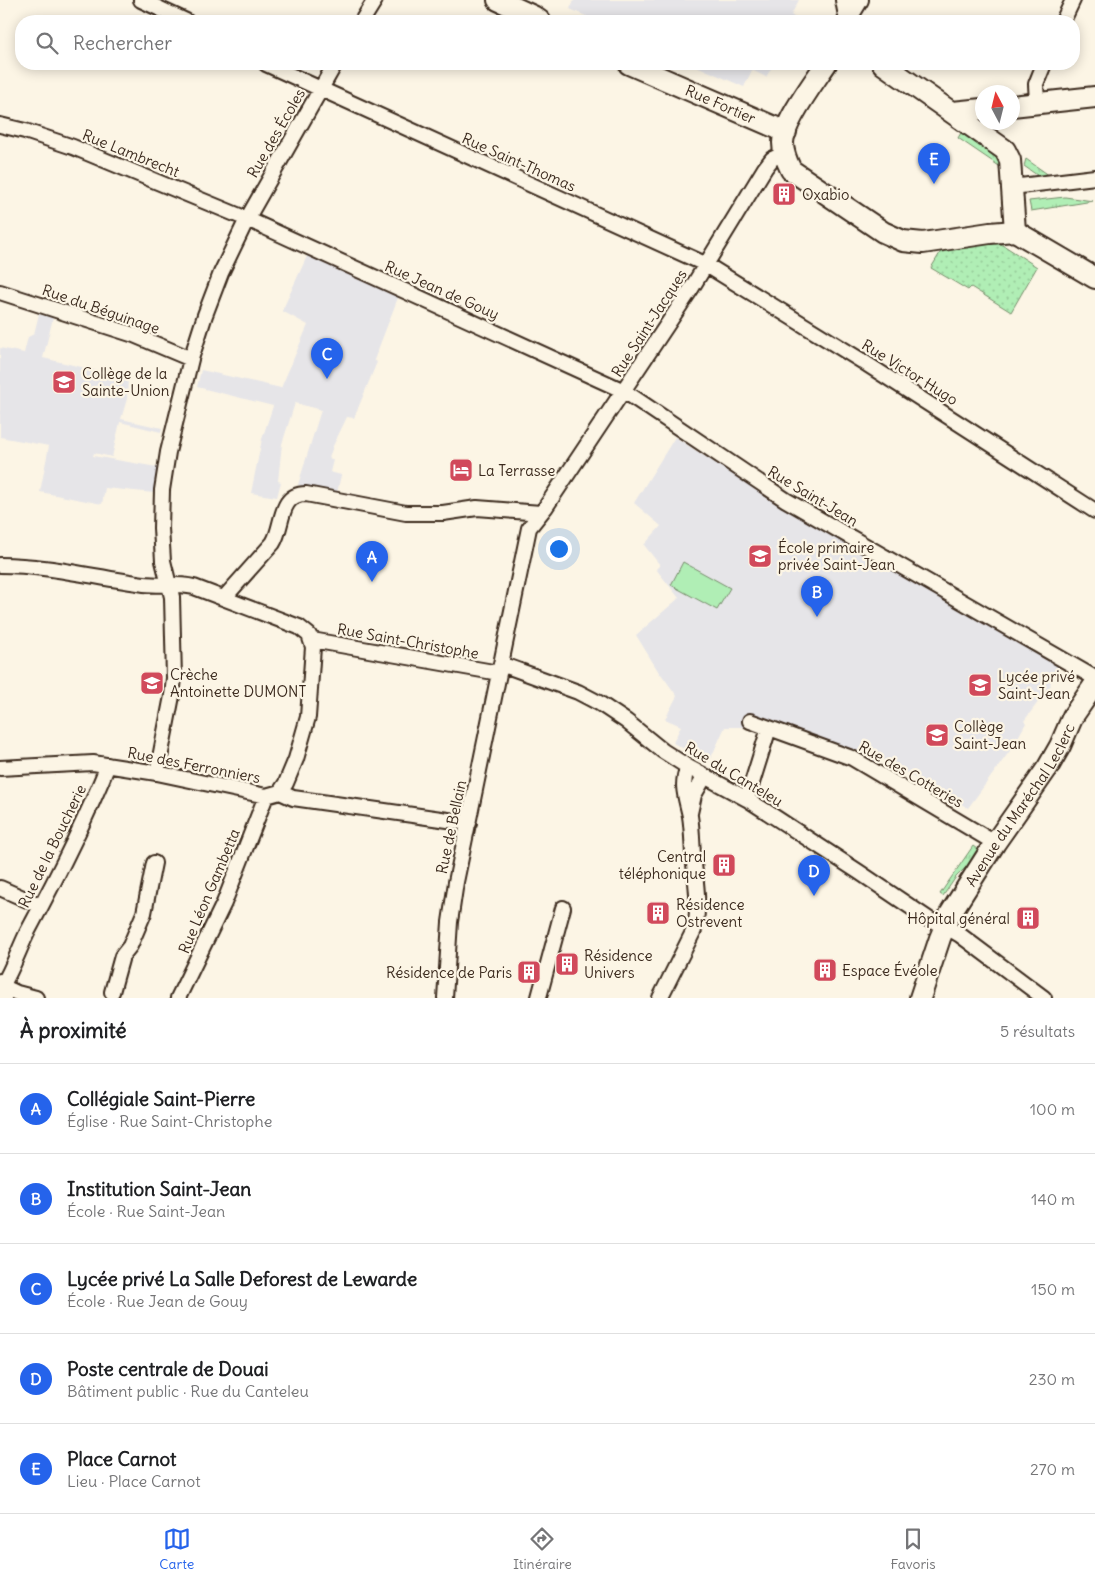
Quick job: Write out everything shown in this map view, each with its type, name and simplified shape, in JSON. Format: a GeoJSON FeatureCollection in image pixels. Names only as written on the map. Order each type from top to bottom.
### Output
{"type":"FeatureCollection","features":[{"type":"Feature","properties":{"kind":"street"},"geometry":{"type":"LineString","coordinates":[[141,0],[173,15]]}},
{"type":"Feature","properties":{"kind":"street"},"geometry":{"type":"LineString","coordinates":[[366,15],[375,0]]}},
{"type":"Feature","properties":{"kind":"street"},"geometry":{"type":"LineString","coordinates":[[498,0],[530,15]]}},
{"type":"Feature","properties":{"kind":"street"},"geometry":{"type":"LineString","coordinates":[[849,13],[861,0]]}},
{"type":"Feature","properties":{"kind":"street"},"geometry":{"type":"LineString","coordinates":[[1066,15],[1073,0]]}},
{"type":"Feature","properties":{"kind":"street","name":"Rue Saint-Thomas"},"geometry":{"type":"LineString","coordinates":[[279,70],[705,264]]}},
{"type":"Feature","properties":{"kind":"street","name":"Rue des Écoles"},"geometry":{"type":"LineString","coordinates":[[157,773],[174,678],[172,597],[163,561],[161,528],[162,490],[167,458],[191,359],[219,278],[247,220],[332,70]]}},
{"type":"Feature","properties":{"kind":"street","name":"Rue Fortier"},"geometry":{"type":"LineString","coordinates":[[643,70],[786,132]]}},
{"type":"Feature","properties":{"kind":"street"},"geometry":{"type":"LineString","coordinates":[[822,70],[799,107],[786,132],[783,145],[791,170],[798,176],[884,232],[903,241],[923,243],[1015,231],[1095,278]]}},
{"type":"Feature","properties":{"kind":"street"},"geometry":{"type":"LineString","coordinates":[[892,70],[1005,150],[1010,160],[1015,231]]}},
{"type":"Feature","properties":{"kind":"street"},"geometry":{"type":"LineString","coordinates":[[1037,103],[1036,84],[1042,70]]}},
{"type":"Feature","properties":{"kind":"street"},"geometry":{"type":"LineString","coordinates":[[1020,105],[1095,97]]}},
{"type":"Feature","properties":{"kind":"street"},"geometry":{"type":"LineString","coordinates":[[953,112],[975,110]]}},
{"type":"Feature","properties":{"kind":"street","name":"Rue Lambrecht"},"geometry":{"type":"LineString","coordinates":[[0,125],[73,147],[247,220]]}},
{"type":"Feature","properties":{"kind":"street","name":"Rue Saint-Jacques"},"geometry":{"type":"LineString","coordinates":[[500,668],[527,532],[624,391],[691,289],[769,162],[785,153]]}},
{"type":"Feature","properties":{"kind":"street"},"geometry":{"type":"LineString","coordinates":[[1012,187],[1095,177]]}},
{"type":"Feature","properties":{"kind":"street","name":"Rue Jean de Gouy"},"geometry":{"type":"LineString","coordinates":[[247,220],[624,391]]}},
{"type":"Feature","properties":{"kind":"street","name":"Rue Victor Hugo"},"geometry":{"type":"LineString","coordinates":[[705,264],[862,361],[1095,511]]}},
{"type":"Feature","properties":{"kind":"street","name":"Rue du Béguinage"},"geometry":{"type":"LineString","coordinates":[[0,292],[134,335],[191,359]]}},
{"type":"Feature","properties":{"kind":"street","name":"Rue Saint-Jean"},"geometry":{"type":"LineString","coordinates":[[624,391],[786,500],[1095,678]]}},
{"type":"Feature","properties":{"kind":"street"},"geometry":{"type":"LineString","coordinates":[[224,598],[273,543],[285,505],[295,496],[306,494],[406,513],[443,514],[476,508],[541,513]]}},
{"type":"Feature","properties":{"kind":"street"},"geometry":{"type":"LineString","coordinates":[[0,565],[31,567],[147,584],[194,587],[299,627],[312,640]]}},
{"type":"Feature","properties":{"kind":"street","name":"Rue Saint-Christophe"},"geometry":{"type":"LineString","coordinates":[[312,640],[500,668]]}},
{"type":"Feature","properties":{"kind":"street","name":"Rue Léon Gambetta"},"geometry":{"type":"LineString","coordinates":[[178,998],[221,910],[273,794],[290,775],[308,717],[314,651],[312,640]]}},
{"type":"Feature","properties":{"kind":"street","name":"Rue du Canteleu"},"geometry":{"type":"LineString","coordinates":[[500,668],[578,692],[599,703],[626,721],[655,746],[688,767],[747,799],[930,920],[945,925],[1044,998]]}},
{"type":"Feature","properties":{"kind":"street","name":"Rue de Bellain"},"geometry":{"type":"LineString","coordinates":[[444,998],[452,906],[500,668]]}},
{"type":"Feature","properties":{"kind":"street","name":"Avenue du Maréchal Leclerc"},"geometry":{"type":"LineString","coordinates":[[920,998],[945,925],[954,907],[995,843],[1048,767],[1060,746],[1073,716],[1095,684]]}},
{"type":"Feature","properties":{"kind":"street","name":"Rue des Cotteries"},"geometry":{"type":"LineString","coordinates":[[750,721],[860,762],[995,843]]}},
{"type":"Feature","properties":{"kind":"street"},"geometry":{"type":"LineString","coordinates":[[747,799],[769,728]]}},
{"type":"Feature","properties":{"kind":"street","name":"Rue des Ferronniers"},"geometry":{"type":"LineString","coordinates":[[0,768],[80,763],[108,765],[293,798],[468,823]]}},
{"type":"Feature","properties":{"kind":"street","name":"Rue de la Boucherie"},"geometry":{"type":"LineString","coordinates":[[1,989],[92,803],[108,765]]}},
{"type":"Feature","properties":{"kind":"street"},"geometry":{"type":"LineString","coordinates":[[660,998],[694,930],[696,919],[697,898],[690,816],[683,788],[684,777],[688,767]]}},
{"type":"Feature","properties":{"kind":"street"},"geometry":{"type":"LineString","coordinates":[[690,816],[694,795],[705,776]]}},
{"type":"Feature","properties":{"kind":"street"},"geometry":{"type":"LineString","coordinates":[[112,992],[122,956],[130,946],[144,913],[154,863]]}},
{"type":"Feature","properties":{"kind":"street"},"geometry":{"type":"LineString","coordinates":[[0,888],[41,906]]}},
{"type":"Feature","properties":{"kind":"street"},"geometry":{"type":"LineString","coordinates":[[539,997],[563,908]]}},
{"type":"Feature","properties":{"kind":"street"},"geometry":{"type":"LineString","coordinates":[[1,989],[36,998]]}},
{"type":"Feature","properties":{"kind":"shaded area"},"geometry":{"type":"Polygon","coordinates":[[[574,0],[799,0],[791,15],[584,15],[570,9],[574,0]]]}},
{"type":"Feature","properties":{"kind":"shaded area"},"geometry":{"type":"Polygon","coordinates":[[[706,70],[752,70],[744,87],[706,70]]]}},
{"type":"Feature","properties":{"kind":"shaded area"},"geometry":{"type":"Polygon","coordinates":[[[752,70],[770,70],[766,77],[752,70]]]}},
{"type":"Feature","properties":{"kind":"shaded area"},"geometry":{"type":"Polygon","coordinates":[[[308,254],[399,295],[374,360],[377,362],[354,418],[347,417],[329,458],[333,460],[330,472],[341,475],[337,493],[298,485],[321,410],[295,403],[282,444],[278,481],[281,482],[277,497],[251,493],[262,439],[273,406],[197,387],[201,370],[281,388],[308,325],[282,311],[308,254]]]}},
{"type":"Feature","properties":{"kind":"shaded area","name":"Collège de la Sainte-Union"},"geometry":{"type":"Polygon","coordinates":[[[39,314],[53,318],[43,358],[128,378],[127,399],[121,419],[162,428],[161,432],[120,422],[112,457],[94,453],[93,456],[157,467],[154,493],[105,488],[102,504],[40,492],[49,446],[0,437],[0,348],[24,353],[28,337],[34,334],[39,314]]]}},
{"type":"Feature","properties":{"kind":"shaded area"},"geometry":{"type":"Polygon","coordinates":[[[675,437],[781,506],[1060,665],[1051,685],[1024,721],[1026,723],[1012,748],[968,808],[879,757],[875,764],[848,748],[750,715],[747,727],[725,727],[709,762],[673,743],[681,726],[665,719],[677,696],[660,674],[636,635],[679,598],[656,569],[660,565],[644,545],[661,526],[634,503],[675,437]]]}},
{"type":"Feature","properties":{"kind":"green space"},"geometry":{"type":"Polygon","coordinates":[[[962,131],[1006,162],[1002,168],[958,138],[962,131]]]}},
{"type":"Feature","properties":{"kind":"green space"},"geometry":{"type":"Polygon","coordinates":[[[1026,159],[1053,178],[1044,180],[1024,166],[1026,159]]]}},
{"type":"Feature","properties":{"kind":"green space"},"geometry":{"type":"Polygon","coordinates":[[[1065,197],[1093,201],[1031,211],[1029,201],[1065,197]]]}},
{"type":"Feature","properties":{"kind":"green space"},"geometry":{"type":"Polygon","coordinates":[[[992,241],[1003,245],[1037,267],[1011,312],[971,287],[968,290],[931,268],[943,248],[992,241]]]}},
{"type":"Feature","properties":{"kind":"green space"},"geometry":{"type":"Polygon","coordinates":[[[683,562],[730,588],[717,610],[671,585],[683,562]]]}},
{"type":"Feature","properties":{"kind":"green space"},"geometry":{"type":"Polygon","coordinates":[[[973,846],[981,852],[956,877],[943,896],[940,894],[973,846]]]}},
{"type":"Feature","properties":{"kind":"place","name":"Place Carnot"},"geometry":{"type":"Point","coordinates":[934,184]}},
{"type":"Feature","properties":{"kind":"place","name":"Oxabio"},"geometry":{"type":"Point","coordinates":[784,194]}},
{"type":"Feature","properties":{"kind":"place","name":"Lycée privé La Salle Deforest de Lewarde"},"geometry":{"type":"Point","coordinates":[327,379]}},
{"type":"Feature","properties":{"kind":"place","name":"Collège de la Sainte-Union"},"geometry":{"type":"Point","coordinates":[64,382]}},
{"type":"Feature","properties":{"kind":"place","name":"La Terrasse"},"geometry":{"type":"Point","coordinates":[461,470]}},
{"type":"Feature","properties":{"kind":"place","name":"École primaire privée Saint-Jean"},"geometry":{"type":"Point","coordinates":[760,556]}},
{"type":"Feature","properties":{"kind":"place","name":"Collégiale Saint-Pierre"},"geometry":{"type":"Point","coordinates":[372,582]}},
{"type":"Feature","properties":{"kind":"place","name":"Institution Saint-Jean"},"geometry":{"type":"Point","coordinates":[817,617]}},
{"type":"Feature","properties":{"kind":"place","name":"Crèche Antoinette DUMONT"},"geometry":{"type":"Point","coordinates":[152,683]}},
{"type":"Feature","properties":{"kind":"place","name":"Lycée privé Saint-Jean"},"geometry":{"type":"Point","coordinates":[980,685]}},
{"type":"Feature","properties":{"kind":"place","name":"Collège Saint-Jean"},"geometry":{"type":"Point","coordinates":[937,735]}},
{"type":"Feature","properties":{"kind":"place","name":"Central téléphonique"},"geometry":{"type":"Point","coordinates":[724,865]}},
{"type":"Feature","properties":{"kind":"place","name":"Poste centrale de Douai"},"geometry":{"type":"Point","coordinates":[814,896]}},
{"type":"Feature","properties":{"kind":"place","name":"Résidence Ostrevent"},"geometry":{"type":"Point","coordinates":[658,913]}},
{"type":"Feature","properties":{"kind":"place","name":"Hôpital général"},"geometry":{"type":"Point","coordinates":[1028,918]}},
{"type":"Feature","properties":{"kind":"place","name":"Résidence Univers"},"geometry":{"type":"Point","coordinates":[567,964]}},
{"type":"Feature","properties":{"kind":"place","name":"Espace Évéole"},"geometry":{"type":"Point","coordinates":[825,970]}},
{"type":"Feature","properties":{"kind":"place","name":"Résidence de Paris"},"geometry":{"type":"Point","coordinates":[529,972]}}]}
